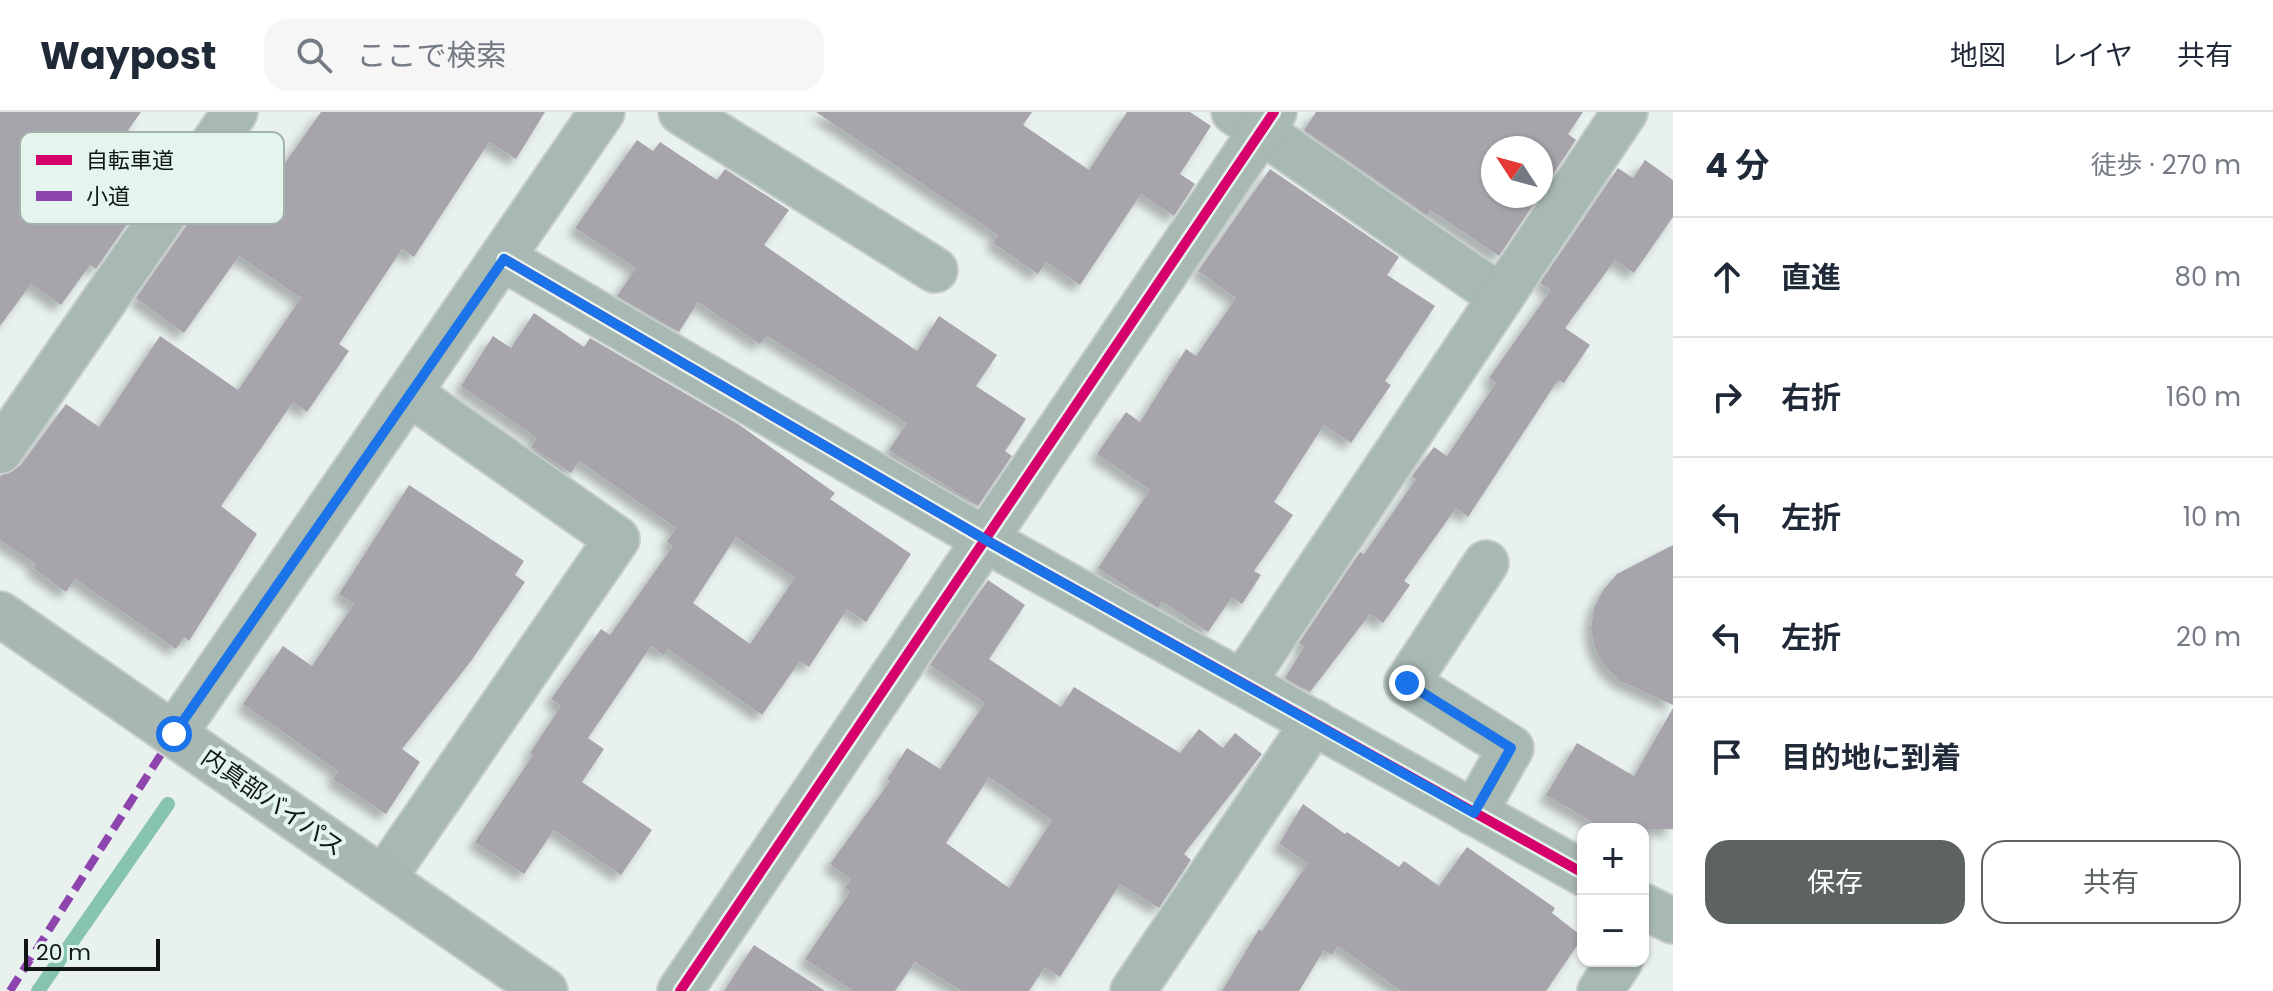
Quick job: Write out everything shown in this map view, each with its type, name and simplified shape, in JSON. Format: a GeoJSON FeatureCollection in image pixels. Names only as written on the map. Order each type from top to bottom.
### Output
{"type":"FeatureCollection","features":[{"type":"Feature","properties":{"kind":"highway","name":"内真部バイパス"},"geometry":{"type":"LineString","coordinates":[[0,614],[545,991]]}},
{"type":"Feature","properties":{"kind":"street"},"geometry":{"type":"LineString","coordinates":[[221,132],[235,112]]}},
{"type":"Feature","properties":{"kind":"street"},"geometry":{"type":"LineString","coordinates":[[174,734],[504,259],[602,112]]}},
{"type":"Feature","properties":{"kind":"street"},"geometry":{"type":"LineString","coordinates":[[681,112],[935,270]]}},
{"type":"Feature","properties":{"kind":"street"},"geometry":{"type":"LineString","coordinates":[[1243,682],[1625,112]]}},
{"type":"Feature","properties":{"kind":"street"},"geometry":{"type":"LineString","coordinates":[[680,991],[986,540],[1257,118],[1501,297]]}},
{"type":"Feature","properties":{"kind":"street"},"geometry":{"type":"LineString","coordinates":[[0,451],[157,224]]}},
{"type":"Feature","properties":{"kind":"street"},"geometry":{"type":"LineString","coordinates":[[504,259],[986,540],[1577,870]]}},
{"type":"Feature","properties":{"kind":"street"},"geometry":{"type":"LineString","coordinates":[[383,879],[617,539],[409,393]]}},
{"type":"Feature","properties":{"kind":"street"},"geometry":{"type":"LineString","coordinates":[[1474,813],[1511,748],[1407,683],[1486,563]]}},
{"type":"Feature","properties":{"kind":"street"},"geometry":{"type":"LineString","coordinates":[[1133,991],[1314,722]]}},
{"type":"Feature","properties":{"kind":"street"},"geometry":{"type":"LineString","coordinates":[[1600,991],[1616,967]]}},
{"type":"Feature","properties":{"kind":"building"},"geometry":{"type":"Polygon","coordinates":[[[0,112],[141,112],[128,130],[131,132],[20,132],[20,224],[127,224],[96,269],[90,265],[61,305],[31,284],[0,326],[0,112]]]}},
{"type":"Feature","properties":{"kind":"building"},"geometry":{"type":"Polygon","coordinates":[[[321,112],[545,112],[516,159],[489,142],[414,257],[402,249],[339,344],[349,351],[307,412],[293,402],[221,506],[257,534],[189,641],[184,637],[176,649],[75,579],[66,592],[33,568],[36,564],[0,540],[0,476],[20,466],[66,404],[99,427],[160,336],[238,390],[301,298],[239,256],[184,333],[136,298],[188,224],[284,224],[284,164],[321,112]]]}},
{"type":"Feature","properties":{"kind":"building"},"geometry":{"type":"Polygon","coordinates":[[[816,112],[1032,112],[1023,125],[1089,170],[1127,112],[1190,112],[1211,126],[1180,174],[1195,184],[1174,216],[1141,194],[1080,285],[1046,262],[1038,274],[993,243],[998,235],[816,112]]]}},
{"type":"Feature","properties":{"kind":"building"},"geometry":{"type":"Polygon","coordinates":[[[1316,112],[1583,112],[1568,134],[1576,140],[1553,174],[1553,136],[1481,136],[1481,208],[1531,208],[1499,256],[1430,210],[1427,215],[1304,130],[1316,112]]]}},
{"type":"Feature","properties":{"kind":"building"},"geometry":{"type":"Polygon","coordinates":[[[637,140],[653,151],[660,142],[717,180],[725,169],[789,210],[764,245],[917,351],[939,316],[997,355],[976,386],[1026,419],[1005,451],[1012,456],[978,506],[889,450],[907,423],[767,336],[760,344],[698,302],[679,332],[617,296],[636,268],[575,228],[637,140]]]}},
{"type":"Feature","properties":{"kind":"building"},"geometry":{"type":"Polygon","coordinates":[[[1645,160],[1673,180],[1673,217],[1634,273],[1615,260],[1565,328],[1590,345],[1564,383],[1558,380],[1468,517],[1456,508],[1404,581],[1410,585],[1383,623],[1370,614],[1310,692],[1285,678],[1304,647],[1299,643],[1360,552],[1364,554],[1416,479],[1412,476],[1434,447],[1447,456],[1496,383],[1489,378],[1551,290],[1540,283],[1618,168],[1633,178],[1645,160]]]}},
{"type":"Feature","properties":{"kind":"building"},"geometry":{"type":"Polygon","coordinates":[[[1270,169],[1399,257],[1387,275],[1435,306],[1385,381],[1391,385],[1351,443],[1324,425],[1274,502],[1293,515],[1254,571],[1261,575],[1242,604],[1232,597],[1208,632],[1162,601],[1158,608],[1098,568],[1150,490],[1097,454],[1126,412],[1140,422],[1186,349],[1196,356],[1236,298],[1198,271],[1270,169]]]}},
{"type":"Feature","properties":{"kind":"building"},"geometry":{"type":"Polygon","coordinates":[[[534,313],[584,347],[590,338],[738,424],[835,493],[830,499],[911,554],[866,622],[847,609],[809,667],[800,661],[762,715],[668,649],[664,655],[651,646],[588,738],[604,749],[582,782],[652,830],[621,875],[554,830],[524,874],[475,842],[533,755],[530,753],[561,706],[551,699],[601,629],[610,635],[673,546],[667,542],[676,528],[579,461],[571,473],[531,447],[537,438],[461,386],[493,336],[511,348],[534,313]],[[736,537],[693,603],[750,644],[795,578],[736,537]]]}},
{"type":"Feature","properties":{"kind":"building"},"geometry":{"type":"Polygon","coordinates":[[[409,485],[524,561],[515,575],[525,582],[471,661],[402,749],[420,762],[386,814],[333,779],[338,771],[243,704],[283,646],[312,666],[354,604],[339,594],[409,485]]]}},
{"type":"Feature","properties":{"kind":"building"},"geometry":{"type":"Polygon","coordinates":[[[1673,545],[1673,705],[1620,681],[1605,667],[1595,648],[1591,628],[1594,608],[1603,590],[1617,574],[1673,545]]]}},
{"type":"Feature","properties":{"kind":"building"},"geometry":{"type":"Polygon","coordinates":[[[988,580],[1025,605],[989,659],[1061,707],[1074,687],[1180,753],[1199,729],[1223,748],[1235,733],[1262,754],[1184,854],[1191,860],[1159,908],[1120,884],[1060,977],[1045,967],[1029,991],[962,991],[915,962],[895,991],[853,991],[805,959],[850,892],[845,888],[851,879],[830,864],[890,781],[887,779],[907,748],[940,769],[985,703],[930,665],[988,580]],[[989,777],[946,843],[1009,888],[1052,820],[989,777]]]}},
{"type":"Feature","properties":{"kind":"building"},"geometry":{"type":"Polygon","coordinates":[[[1673,708],[1673,829],[1649,829],[1649,823],[1594,823],[1546,795],[1577,743],[1634,776],[1673,708]]]}},
{"type":"Feature","properties":{"kind":"building"},"geometry":{"type":"Polygon","coordinates":[[[1303,804],[1399,867],[1404,861],[1439,886],[1467,847],[1555,908],[1552,913],[1577,932],[1577,946],[1546,991],[1401,991],[1338,946],[1332,955],[1324,950],[1299,991],[1222,991],[1259,929],[1262,931],[1308,863],[1279,844],[1303,804]]]}},
{"type":"Feature","properties":{"kind":"building"},"geometry":{"type":"Polygon","coordinates":[[[754,945],[825,991],[724,991],[754,945]]]}},
{"type":"Feature","properties":{"kind":"waterway"},"geometry":{"type":"LineString","coordinates":[[38,991],[168,804]]}},
{"type":"Feature","properties":{"kind":"marked path"},"geometry":{"type":"LineString","coordinates":[[10,991],[174,734]]}},
{"type":"Feature","properties":{"kind":"cycle path"},"geometry":{"type":"LineString","coordinates":[[680,991],[1274,112]]}},
{"type":"Feature","properties":{"kind":"cycle path"},"geometry":{"type":"LineString","coordinates":[[504,259],[986,540],[1577,870]]}},
{"type":"Feature","properties":{"kind":"route"},"geometry":{"type":"LineString","coordinates":[[174,734],[504,259],[986,540],[1474,813],[1511,748],[1407,683]]}}]}
